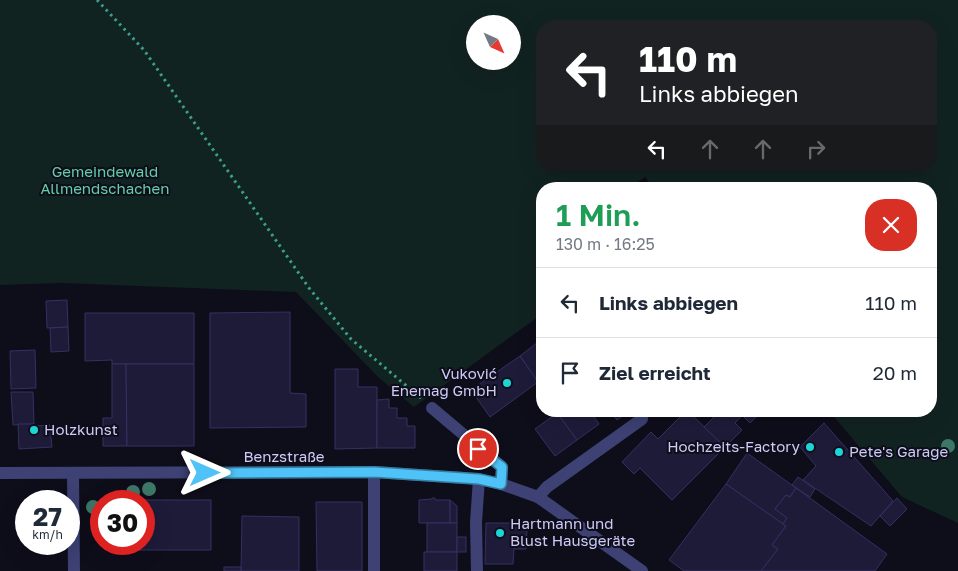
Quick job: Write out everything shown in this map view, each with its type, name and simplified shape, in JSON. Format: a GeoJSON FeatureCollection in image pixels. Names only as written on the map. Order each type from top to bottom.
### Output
{"type":"FeatureCollection","features":[{"type":"Feature","properties":{"kind":"street"},"geometry":{"type":"LineString","coordinates":[[432,408],[502,467],[501,484]]}},
{"type":"Feature","properties":{"kind":"street"},"geometry":{"type":"LineString","coordinates":[[538,497],[547,487],[642,419]]}},
{"type":"Feature","properties":{"kind":"street"},"geometry":{"type":"LineString","coordinates":[[374,472],[374,571]]}},
{"type":"Feature","properties":{"kind":"street","name":"Benzstraße"},"geometry":{"type":"LineString","coordinates":[[0,473],[374,472],[479,479],[501,484],[538,497],[642,571]]}},
{"type":"Feature","properties":{"kind":"street"},"geometry":{"type":"LineString","coordinates":[[74,474],[74,571]]}},
{"type":"Feature","properties":{"kind":"street"},"geometry":{"type":"LineString","coordinates":[[477,571],[476,522],[479,479]]}},
{"type":"Feature","properties":{"kind":"path"},"geometry":{"type":"LineString","coordinates":[[97,0],[144,50],[310,288],[351,339],[432,408]]}},
{"type":"Feature","properties":{"kind":"green space","name":"Gemeindewald Allmendschachen"},"geometry":{"type":"Polygon","coordinates":[[[0,0],[958,0],[958,523],[902,497],[834,417],[937,417],[937,182],[649,182],[645,177],[638,182],[536,182],[536,318],[414,407],[378,377],[296,292],[62,283],[0,285],[0,0]]]}},
{"type":"Feature","properties":{"kind":"building"},"geometry":{"type":"Polygon","coordinates":[[[67,300],[68,327],[47,328],[46,301],[67,300]]]}},
{"type":"Feature","properties":{"kind":"building"},"geometry":{"type":"Polygon","coordinates":[[[290,312],[290,393],[306,394],[306,427],[210,428],[210,313],[290,312]]]}},
{"type":"Feature","properties":{"kind":"building"},"geometry":{"type":"Polygon","coordinates":[[[85,313],[194,313],[194,364],[112,364],[112,360],[85,361],[85,313]]]}},
{"type":"Feature","properties":{"kind":"building"},"geometry":{"type":"Polygon","coordinates":[[[68,327],[69,351],[51,352],[50,328],[68,327]]]}},
{"type":"Feature","properties":{"kind":"building"},"geometry":{"type":"Polygon","coordinates":[[[536,344],[536,379],[520,356],[536,344]]]}},
{"type":"Feature","properties":{"kind":"building"},"geometry":{"type":"Polygon","coordinates":[[[35,350],[36,388],[11,389],[10,351],[35,350]]]}},
{"type":"Feature","properties":{"kind":"building"},"geometry":{"type":"Polygon","coordinates":[[[520,356],[536,379],[536,383],[490,417],[471,390],[520,356]]]}},
{"type":"Feature","properties":{"kind":"building"},"geometry":{"type":"Polygon","coordinates":[[[112,364],[126,364],[127,446],[103,446],[103,418],[112,418],[112,364]]]}},
{"type":"Feature","properties":{"kind":"building"},"geometry":{"type":"Polygon","coordinates":[[[126,364],[194,364],[194,446],[127,446],[126,364]]]}},
{"type":"Feature","properties":{"kind":"building"},"geometry":{"type":"Polygon","coordinates":[[[335,369],[358,369],[358,387],[377,387],[377,448],[335,449],[335,369]]]}},
{"type":"Feature","properties":{"kind":"building"},"geometry":{"type":"Polygon","coordinates":[[[11,392],[33,392],[34,424],[13,425],[11,392]]]}},
{"type":"Feature","properties":{"kind":"building"},"geometry":{"type":"Polygon","coordinates":[[[389,399],[389,408],[397,408],[397,418],[407,418],[407,426],[415,426],[415,448],[377,448],[377,400],[389,399]]]}},
{"type":"Feature","properties":{"kind":"building"},"geometry":{"type":"Polygon","coordinates":[[[552,417],[560,417],[577,440],[555,456],[535,429],[552,417]]]}},
{"type":"Feature","properties":{"kind":"building"},"geometry":{"type":"Polygon","coordinates":[[[560,417],[594,417],[599,424],[577,440],[560,417]]]}},
{"type":"Feature","properties":{"kind":"building"},"geometry":{"type":"Polygon","coordinates":[[[680,417],[694,417],[725,447],[672,500],[640,468],[634,474],[622,462],[651,432],[658,439],[680,417]]]}},
{"type":"Feature","properties":{"kind":"building"},"geometry":{"type":"Polygon","coordinates":[[[714,417],[740,417],[735,423],[742,430],[725,447],[704,427],[714,417]]]}},
{"type":"Feature","properties":{"kind":"building"},"geometry":{"type":"Polygon","coordinates":[[[744,417],[756,417],[750,423],[744,417]]]}},
{"type":"Feature","properties":{"kind":"building"},"geometry":{"type":"Polygon","coordinates":[[[824,423],[893,501],[871,526],[803,480],[816,466],[800,447],[824,423]]]}},
{"type":"Feature","properties":{"kind":"building"},"geometry":{"type":"Polygon","coordinates":[[[18,424],[50,425],[52,447],[19,449],[18,424]]]}},
{"type":"Feature","properties":{"kind":"building"},"geometry":{"type":"Polygon","coordinates":[[[747,453],[796,488],[790,497],[786,495],[775,509],[787,518],[783,524],[726,484],[747,453]]]}},
{"type":"Feature","properties":{"kind":"building"},"geometry":{"type":"Polygon","coordinates":[[[798,477],[815,489],[810,497],[792,485],[798,477]]]}},
{"type":"Feature","properties":{"kind":"building"},"geometry":{"type":"Polygon","coordinates":[[[726,484],[786,526],[772,545],[778,549],[761,571],[684,571],[669,560],[726,484]]]}},
{"type":"Feature","properties":{"kind":"building"},"geometry":{"type":"Polygon","coordinates":[[[796,488],[887,554],[875,571],[761,571],[778,549],[772,545],[786,526],[783,524],[787,518],[775,509],[786,495],[790,497],[796,488]]]}},
{"type":"Feature","properties":{"kind":"building"},"geometry":{"type":"Polygon","coordinates":[[[435,498],[435,500],[450,500],[450,523],[419,523],[419,500],[435,498]]]}},
{"type":"Feature","properties":{"kind":"building"},"geometry":{"type":"Polygon","coordinates":[[[897,498],[907,509],[890,526],[880,516],[897,498]]]}},
{"type":"Feature","properties":{"kind":"building"},"geometry":{"type":"Polygon","coordinates":[[[155,500],[211,500],[211,550],[155,550],[155,500]]]}},
{"type":"Feature","properties":{"kind":"building"},"geometry":{"type":"Polygon","coordinates":[[[450,500],[457,506],[457,523],[450,523],[450,500]]]}},
{"type":"Feature","properties":{"kind":"building"},"geometry":{"type":"Polygon","coordinates":[[[316,502],[362,502],[362,571],[317,571],[316,502]]]}},
{"type":"Feature","properties":{"kind":"building"},"geometry":{"type":"Polygon","coordinates":[[[242,516],[299,517],[299,571],[241,571],[242,516]]]}},
{"type":"Feature","properties":{"kind":"building"},"geometry":{"type":"Polygon","coordinates":[[[427,523],[457,523],[457,552],[427,552],[427,523]]]}},
{"type":"Feature","properties":{"kind":"building"},"geometry":{"type":"Polygon","coordinates":[[[486,523],[513,523],[512,528],[527,528],[526,549],[514,549],[513,564],[485,564],[486,523]]]}},
{"type":"Feature","properties":{"kind":"building"},"geometry":{"type":"Polygon","coordinates":[[[457,537],[466,537],[466,552],[457,552],[457,537]]]}},
{"type":"Feature","properties":{"kind":"building"},"geometry":{"type":"Polygon","coordinates":[[[424,552],[457,552],[457,571],[424,571],[424,552]]]}},
{"type":"Feature","properties":{"kind":"building"},"geometry":{"type":"Polygon","coordinates":[[[224,567],[241,567],[241,571],[224,571],[224,567]]]}},
{"type":"Feature","properties":{"kind":"place","name":"Vuković Enemag GmbH"},"geometry":{"type":"Point","coordinates":[507,383]}},
{"type":"Feature","properties":{"kind":"place","name":"Holzkunst"},"geometry":{"type":"Point","coordinates":[34,430]}},
{"type":"Feature","properties":{"kind":"place","name":"Hochzeits-Factory"},"geometry":{"type":"Point","coordinates":[810,447]}},
{"type":"Feature","properties":{"kind":"place","name":"Pete's Garage"},"geometry":{"type":"Point","coordinates":[839,452]}},
{"type":"Feature","properties":{"kind":"place","name":"Hartmann und Blust Hausgeräte"},"geometry":{"type":"Point","coordinates":[500,533]}},
{"type":"Feature","properties":{"kind":"route"},"geometry":{"type":"LineString","coordinates":[[205,473],[374,472],[479,479],[501,484],[502,467],[478,449]]}}]}
